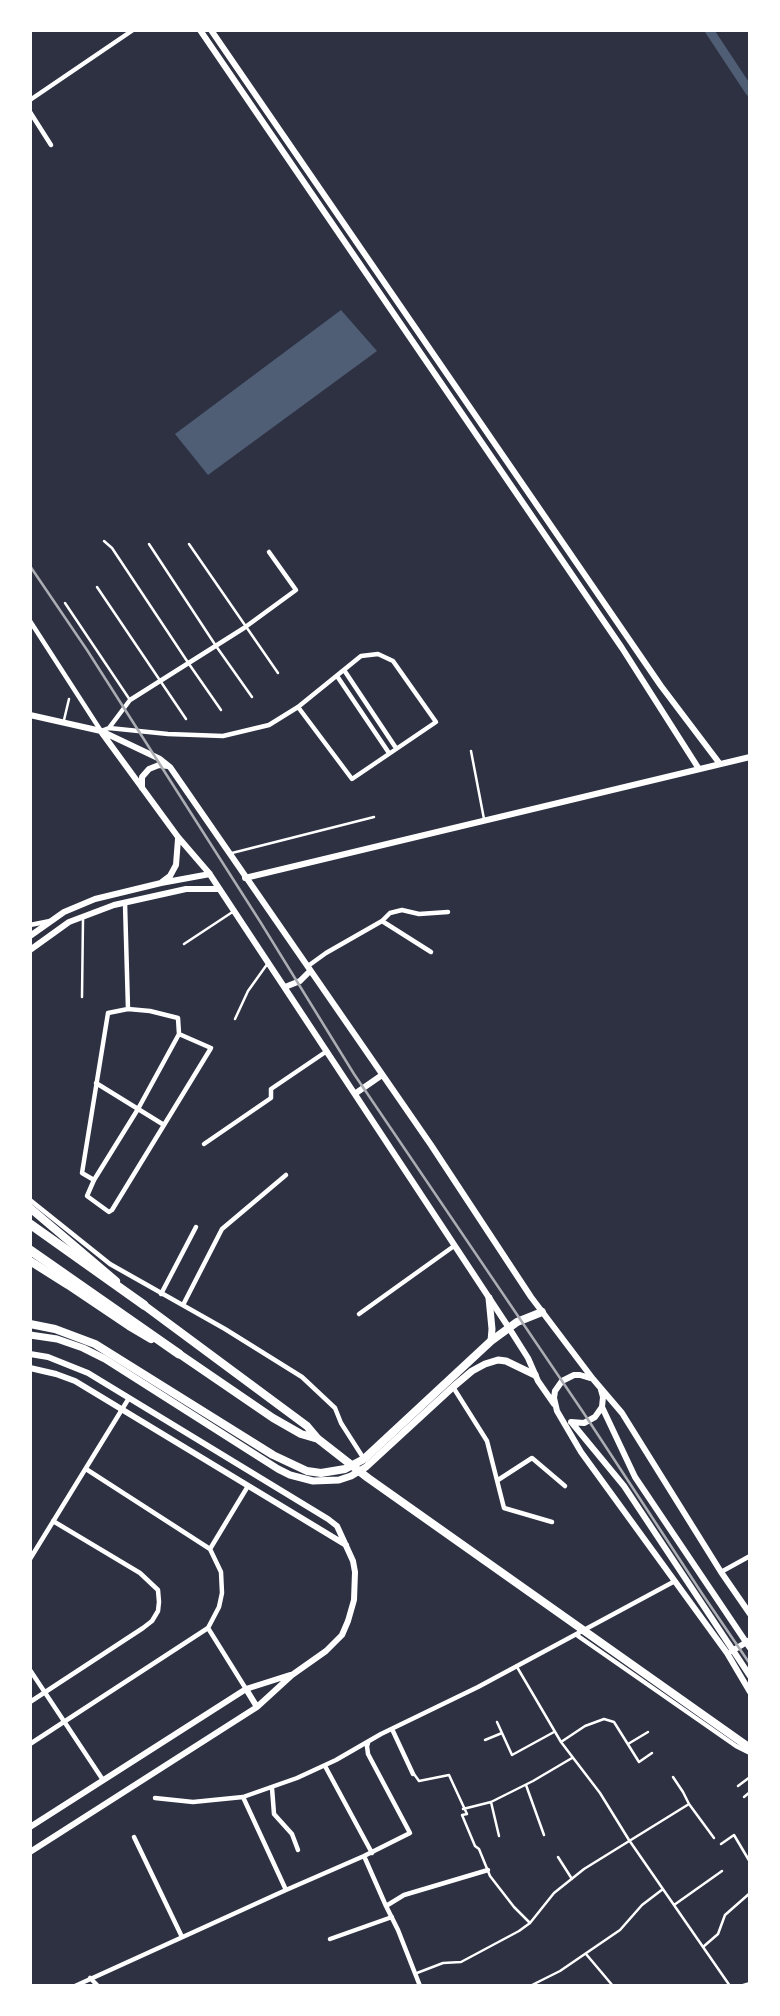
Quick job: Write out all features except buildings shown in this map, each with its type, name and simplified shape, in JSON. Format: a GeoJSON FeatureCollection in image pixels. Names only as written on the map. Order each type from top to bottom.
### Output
{"type":"FeatureCollection","features":[{"type":"Feature","properties":{"kind":"highway"},"geometry":{"type":"LineString","coordinates":[[30,1208],[144,1305]]}},
{"type":"Feature","properties":{"kind":"highway"},"geometry":{"type":"LineString","coordinates":[[30,1224],[307,1426],[318,1439],[369,1478],[750,1751]]}},
{"type":"Feature","properties":{"kind":"highway"},"geometry":{"type":"LineString","coordinates":[[30,1250],[273,1418],[301,1434],[318,1439]]}},
{"type":"Feature","properties":{"kind":"highway"},"geometry":{"type":"LineString","coordinates":[[30,1261],[129,1326],[179,1354]]}},
{"type":"Feature","properties":{"kind":"highway"},"geometry":{"type":"LineString","coordinates":[[30,1325],[83,1338],[107,1350],[289,1464],[321,1473],[345,1469],[364,1459],[491,1341],[524,1318],[542,1312]]}},
{"type":"Feature","properties":{"kind":"main road"},"geometry":{"type":"LineString","coordinates":[[489,1298],[491,1341]]}},
{"type":"Feature","properties":{"kind":"main road"},"geometry":{"type":"LineString","coordinates":[[30,1335],[57,1339],[83,1348],[113,1364],[278,1469],[313,1481],[339,1480],[366,1467],[453,1387],[485,1364],[498,1360],[512,1362],[535,1375]]}},
{"type":"Feature","properties":{"kind":"street"},"geometry":{"type":"LineString","coordinates":[[30,100],[133,30]]}},
{"type":"Feature","properties":{"kind":"street"},"geometry":{"type":"LineString","coordinates":[[200,30],[622,648],[699,769]]}},
{"type":"Feature","properties":{"kind":"street"},"geometry":{"type":"LineString","coordinates":[[211,30],[661,686],[720,764]]}},
{"type":"Feature","properties":{"kind":"street"},"geometry":{"type":"LineString","coordinates":[[30,112],[51,145]]}},
{"type":"Feature","properties":{"kind":"street"},"geometry":{"type":"LineString","coordinates":[[109,728],[130,700],[244,628],[296,590],[269,552]]}},
{"type":"Feature","properties":{"kind":"street"},"geometry":{"type":"LineString","coordinates":[[30,621],[142,790],[210,874],[509,1328],[581,1452],[727,1653],[750,1692]]}},
{"type":"Feature","properties":{"kind":"street"},"geometry":{"type":"LineString","coordinates":[[101,731],[109,728],[223,736],[269,725],[299,707],[361,656],[378,654],[393,661],[436,722],[352,779],[299,707]]}},
{"type":"Feature","properties":{"kind":"street"},"geometry":{"type":"LineString","coordinates":[[344,670],[396,748]]}},
{"type":"Feature","properties":{"kind":"street"},"geometry":{"type":"LineString","coordinates":[[337,676],[389,753]]}},
{"type":"Feature","properties":{"kind":"street"},"geometry":{"type":"LineString","coordinates":[[30,715],[101,731],[170,767],[542,1312],[628,1421],[750,1614]]}},
{"type":"Feature","properties":{"kind":"street"},"geometry":{"type":"LineString","coordinates":[[245,878],[750,757]]}},
{"type":"Feature","properties":{"kind":"street"},"geometry":{"type":"LineString","coordinates":[[142,790],[142,777],[149,769],[159,765],[170,767]]}},
{"type":"Feature","properties":{"kind":"street"},"geometry":{"type":"LineString","coordinates":[[161,883],[170,876],[176,865],[178,837]]}},
{"type":"Feature","properties":{"kind":"street"},"geometry":{"type":"LineString","coordinates":[[37,945],[30,936],[50,921],[80,905],[161,883],[210,874]]}},
{"type":"Feature","properties":{"kind":"street"},"geometry":{"type":"LineString","coordinates":[[30,950],[83,915],[186,889],[219,889]]}},
{"type":"Feature","properties":{"kind":"street"},"geometry":{"type":"LineString","coordinates":[[125,903],[128,1009]]}},
{"type":"Feature","properties":{"kind":"street"},"geometry":{"type":"LineString","coordinates":[[285,987],[300,981],[308,969],[326,953],[382,921],[390,913],[402,910],[419,914],[448,912]]}},
{"type":"Feature","properties":{"kind":"street"},"geometry":{"type":"LineString","coordinates":[[30,925],[50,921]]}},
{"type":"Feature","properties":{"kind":"street"},"geometry":{"type":"LineString","coordinates":[[382,921],[431,952]]}},
{"type":"Feature","properties":{"kind":"street"},"geometry":{"type":"LineString","coordinates":[[94,1180],[82,1173],[108,1013],[128,1009],[178,1018],[179,1034],[87,1196],[109,1212],[211,1048],[179,1034]]}},
{"type":"Feature","properties":{"kind":"street"},"geometry":{"type":"LineString","coordinates":[[204,1144],[271,1098],[271,1089],[327,1051]]}},
{"type":"Feature","properties":{"kind":"street"},"geometry":{"type":"LineString","coordinates":[[356,1093],[382,1075]]}},
{"type":"Feature","properties":{"kind":"street"},"geometry":{"type":"LineString","coordinates":[[96,1083],[164,1125]]}},
{"type":"Feature","properties":{"kind":"street"},"geometry":{"type":"LineString","coordinates":[[183,1305],[222,1229],[286,1175]]}},
{"type":"Feature","properties":{"kind":"street"},"geometry":{"type":"LineString","coordinates":[[30,1200],[110,1264],[266,1353],[302,1377],[335,1408],[341,1423],[364,1459]]}},
{"type":"Feature","properties":{"kind":"street"},"geometry":{"type":"LineString","coordinates":[[161,1294],[196,1227]]}},
{"type":"Feature","properties":{"kind":"street"},"geometry":{"type":"LineString","coordinates":[[359,1314],[454,1246]]}},
{"type":"Feature","properties":{"kind":"street"},"geometry":{"type":"LineString","coordinates":[[30,1354],[48,1357],[88,1373],[337,1526],[355,1572],[354,1600],[348,1621],[342,1635],[326,1651],[292,1675],[257,1707],[30,1852]]}},
{"type":"Feature","properties":{"kind":"street"},"geometry":{"type":"LineString","coordinates":[[30,1368],[75,1381],[346,1545]]}},
{"type":"Feature","properties":{"kind":"street"},"geometry":{"type":"LineString","coordinates":[[554,1404],[555,1391],[568,1377],[580,1375],[593,1379]]}},
{"type":"Feature","properties":{"kind":"street"},"geometry":{"type":"LineString","coordinates":[[453,1387],[487,1441],[504,1508],[552,1522]]}},
{"type":"Feature","properties":{"kind":"street"},"geometry":{"type":"LineString","coordinates":[[572,1423],[590,1421],[599,1413],[603,1397],[600,1388]]}},
{"type":"Feature","properties":{"kind":"street"},"geometry":{"type":"LineString","coordinates":[[30,1559],[129,1398]]}},
{"type":"Feature","properties":{"kind":"street"},"geometry":{"type":"LineString","coordinates":[[602,1407],[635,1477],[750,1648],[735,1665]]}},
{"type":"Feature","properties":{"kind":"street"},"geometry":{"type":"LineString","coordinates":[[560,1416],[572,1423],[624,1486],[750,1676]]}},
{"type":"Feature","properties":{"kind":"street"},"geometry":{"type":"LineString","coordinates":[[498,1480],[531,1458],[565,1486]]}},
{"type":"Feature","properties":{"kind":"street"},"geometry":{"type":"LineString","coordinates":[[30,1744],[208,1628],[219,1607],[221,1572],[210,1549],[86,1469]]}},
{"type":"Feature","properties":{"kind":"street"},"geometry":{"type":"LineString","coordinates":[[210,1549],[248,1486]]}},
{"type":"Feature","properties":{"kind":"street"},"geometry":{"type":"LineString","coordinates":[[30,1702],[143,1628],[152,1621],[158,1611],[158,1590],[141,1573],[53,1521]]}},
{"type":"Feature","properties":{"kind":"street"},"geometry":{"type":"LineString","coordinates":[[721,1572],[750,1556]]}},
{"type":"Feature","properties":{"kind":"street"},"geometry":{"type":"LineString","coordinates":[[155,1798],[193,1802],[243,1797],[325,1766],[392,1729],[577,1636],[675,1581]]}},
{"type":"Feature","properties":{"kind":"street"},"geometry":{"type":"LineString","coordinates":[[208,1628],[257,1707]]}},
{"type":"Feature","properties":{"kind":"street"},"geometry":{"type":"LineString","coordinates":[[577,1636],[736,1746],[750,1751]]}},
{"type":"Feature","properties":{"kind":"street"},"geometry":{"type":"LineString","coordinates":[[727,1653],[750,1640]]}},
{"type":"Feature","properties":{"kind":"street"},"geometry":{"type":"LineString","coordinates":[[30,1670],[103,1780]]}},
{"type":"Feature","properties":{"kind":"street"},"geometry":{"type":"LineString","coordinates":[[30,1827],[246,1689],[292,1675]]}},
{"type":"Feature","properties":{"kind":"street"},"geometry":{"type":"LineString","coordinates":[[392,1729],[414,1774]]}},
{"type":"Feature","properties":{"kind":"street"},"geometry":{"type":"LineString","coordinates":[[75,1986],[286,1889],[372,1853],[410,1833],[368,1754],[369,1742]]}},
{"type":"Feature","properties":{"kind":"street"},"geometry":{"type":"LineString","coordinates":[[325,1766],[372,1853]]}},
{"type":"Feature","properties":{"kind":"street"},"geometry":{"type":"LineString","coordinates":[[272,1788],[274,1814],[292,1834],[298,1850]]}},
{"type":"Feature","properties":{"kind":"street"},"geometry":{"type":"LineString","coordinates":[[243,1797],[286,1889]]}},
{"type":"Feature","properties":{"kind":"street"},"geometry":{"type":"LineString","coordinates":[[134,1837],[182,1937]]}},
{"type":"Feature","properties":{"kind":"street"},"geometry":{"type":"LineString","coordinates":[[364,1856],[420,1986]]}},
{"type":"Feature","properties":{"kind":"street"},"geometry":{"type":"LineString","coordinates":[[386,1906],[404,1895],[488,1870]]}},
{"type":"Feature","properties":{"kind":"street"},"geometry":{"type":"LineString","coordinates":[[330,1939],[392,1917]]}},
{"type":"Feature","properties":{"kind":"street"},"geometry":{"type":"LineString","coordinates":[[90,1978],[98,1986]]}},
{"type":"Feature","properties":{"kind":"lane"},"geometry":{"type":"LineString","coordinates":[[104,541],[112,548],[221,710]]}},
{"type":"Feature","properties":{"kind":"lane"},"geometry":{"type":"LineString","coordinates":[[149,544],[252,697]]}},
{"type":"Feature","properties":{"kind":"lane"},"geometry":{"type":"LineString","coordinates":[[189,544],[244,628],[278,673]]}},
{"type":"Feature","properties":{"kind":"lane"},"geometry":{"type":"LineString","coordinates":[[97,587],[186,719]]}},
{"type":"Feature","properties":{"kind":"lane"},"geometry":{"type":"LineString","coordinates":[[65,603],[130,700]]}},
{"type":"Feature","properties":{"kind":"lane"},"geometry":{"type":"LineString","coordinates":[[64,723],[69,699]]}},
{"type":"Feature","properties":{"kind":"lane"},"geometry":{"type":"LineString","coordinates":[[471,751],[484,819]]}},
{"type":"Feature","properties":{"kind":"lane"},"geometry":{"type":"LineString","coordinates":[[229,853],[374,817]]}},
{"type":"Feature","properties":{"kind":"lane"},"geometry":{"type":"LineString","coordinates":[[184,944],[234,911]]}},
{"type":"Feature","properties":{"kind":"lane"},"geometry":{"type":"LineString","coordinates":[[82,997],[83,915]]}},
{"type":"Feature","properties":{"kind":"lane"},"geometry":{"type":"LineString","coordinates":[[235,1019],[248,991],[268,962]]}},
{"type":"Feature","properties":{"kind":"lane"},"geometry":{"type":"LineString","coordinates":[[517,1667],[554,1732],[600,1793],[629,1840],[730,1986]]}},
{"type":"Feature","properties":{"kind":"lane"},"geometry":{"type":"LineString","coordinates":[[561,1742],[585,1726],[604,1719],[614,1722],[639,1762],[652,1753]]}},
{"type":"Feature","properties":{"kind":"lane"},"geometry":{"type":"LineString","coordinates":[[498,1722],[512,1755],[554,1732]]}},
{"type":"Feature","properties":{"kind":"lane"},"geometry":{"type":"LineString","coordinates":[[628,1744],[648,1732]]}},
{"type":"Feature","properties":{"kind":"lane"},"geometry":{"type":"LineString","coordinates":[[485,1740],[502,1733]]}},
{"type":"Feature","properties":{"kind":"lane"},"geometry":{"type":"LineString","coordinates":[[463,1809],[491,1802],[572,1758]]}},
{"type":"Feature","properties":{"kind":"lane"},"geometry":{"type":"LineString","coordinates":[[414,1774],[419,1782],[449,1775],[467,1814],[463,1815],[475,1846],[479,1849],[490,1876],[530,1923]]}},
{"type":"Feature","properties":{"kind":"lane"},"geometry":{"type":"LineString","coordinates":[[673,1777],[714,1838]]}},
{"type":"Feature","properties":{"kind":"lane"},"geometry":{"type":"LineString","coordinates":[[738,1786],[750,1777]]}},
{"type":"Feature","properties":{"kind":"lane"},"geometry":{"type":"LineString","coordinates":[[526,1785],[544,1835]]}},
{"type":"Feature","properties":{"kind":"lane"},"geometry":{"type":"LineString","coordinates":[[744,1797],[750,1792]]}},
{"type":"Feature","properties":{"kind":"lane"},"geometry":{"type":"LineString","coordinates":[[491,1802],[499,1836]]}},
{"type":"Feature","properties":{"kind":"lane"},"geometry":{"type":"LineString","coordinates":[[414,1975],[443,1963],[461,1962],[519,1931],[530,1923],[554,1893],[584,1869],[689,1804]]}},
{"type":"Feature","properties":{"kind":"lane"},"geometry":{"type":"LineString","coordinates":[[721,1844],[734,1835],[750,1863]]}},
{"type":"Feature","properties":{"kind":"lane"},"geometry":{"type":"LineString","coordinates":[[558,1857],[572,1879]]}},
{"type":"Feature","properties":{"kind":"lane"},"geometry":{"type":"LineString","coordinates":[[674,1905],[722,1871]]}},
{"type":"Feature","properties":{"kind":"lane"},"geometry":{"type":"LineString","coordinates":[[530,1986],[560,1971],[620,1930],[642,1905],[663,1889]]}},
{"type":"Feature","properties":{"kind":"lane"},"geometry":{"type":"LineString","coordinates":[[703,1947],[718,1934],[725,1915],[750,1893]]}},
{"type":"Feature","properties":{"kind":"lane"},"geometry":{"type":"LineString","coordinates":[[586,1953],[613,1986]]}},
{"type":"Feature","properties":{"kind":"lane"},"geometry":{"type":"LineString","coordinates":[[740,1986],[750,1983]]}},
{"type":"Feature","properties":{"kind":"water"},"geometry":{"type":"Polygon","coordinates":[[[341,310],[377,351],[208,475],[175,434],[341,310]]]}},
{"type":"Feature","properties":{"kind":"waterway"},"geometry":{"type":"LineString","coordinates":[[709,30],[750,92]]}},
{"type":"Feature","properties":{"kind":"railway"},"geometry":{"type":"LineString","coordinates":[[30,566],[87,650],[354,1074],[750,1664]]}}]}
